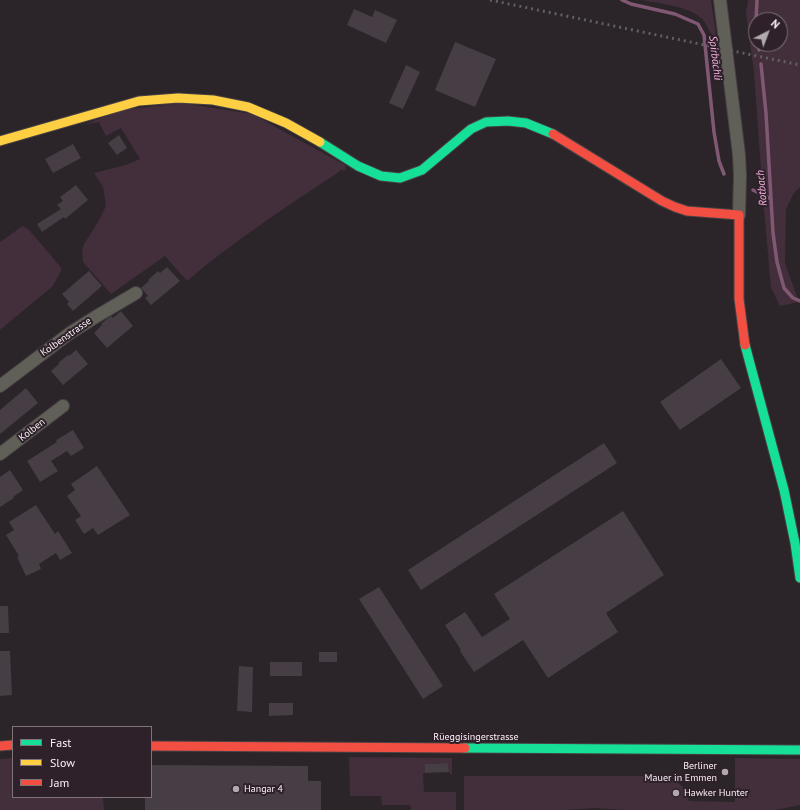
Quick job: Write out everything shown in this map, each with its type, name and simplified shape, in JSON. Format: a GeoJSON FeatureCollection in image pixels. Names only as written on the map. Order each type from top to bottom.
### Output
{"type":"FeatureCollection","features":[{"type":"Feature","properties":{"kind":"street"},"geometry":{"type":"LineString","coordinates":[[720,0],[739,156],[739,299],[742,325],[746,350],[784,490],[795,543],[800,578]]}},
{"type":"Feature","properties":{"kind":"street"},"geometry":{"type":"LineString","coordinates":[[0,141],[139,101],[178,98],[213,100],[248,107],[286,122],[358,166],[381,176],[400,178],[422,170],[471,129],[486,122],[508,121],[526,123],[551,134],[662,201],[675,207],[687,211],[739,215]]}},
{"type":"Feature","properties":{"kind":"street","name":"Kolbenstrasse"},"geometry":{"type":"LineString","coordinates":[[0,386],[70,333],[136,293]]}},
{"type":"Feature","properties":{"kind":"street","name":"Kolben"},"geometry":{"type":"LineString","coordinates":[[0,454],[63,406]]}},
{"type":"Feature","properties":{"kind":"street"},"geometry":{"type":"LineString","coordinates":[[0,746],[12,745]]}},
{"type":"Feature","properties":{"kind":"street","name":"Rüeggisingerstrasse"},"geometry":{"type":"LineString","coordinates":[[152,746],[800,750]]}},
{"type":"Feature","properties":{"kind":"shaded area"},"geometry":{"type":"Polygon","coordinates":[[[642,0],[711,0],[716,35],[712,35],[704,21],[692,12],[675,6],[642,0]]]}},
{"type":"Feature","properties":{"kind":"shaded area"},"geometry":{"type":"Polygon","coordinates":[[[748,0],[800,0],[800,187],[794,193],[786,209],[785,263],[799,302],[780,306],[771,288],[751,52],[788,52],[788,12],[748,12],[748,28],[746,13],[748,0]]]}},
{"type":"Feature","properties":{"kind":"shaded area"},"geometry":{"type":"Polygon","coordinates":[[[182,103],[252,114],[345,165],[345,171],[341,170],[259,226],[187,281],[165,256],[111,294],[83,262],[82,252],[84,244],[106,206],[103,187],[94,173],[126,165],[140,159],[121,128],[106,136],[99,122],[83,125],[122,110],[182,103]]]}},
{"type":"Feature","properties":{"kind":"shaded area"},"geometry":{"type":"Polygon","coordinates":[[[23,226],[28,229],[49,253],[61,268],[61,271],[53,286],[0,330],[0,242],[23,226]]]}},
{"type":"Feature","properties":{"kind":"shaded area"},"geometry":{"type":"Polygon","coordinates":[[[349,757],[452,758],[452,774],[449,772],[448,763],[425,764],[425,773],[423,774],[424,792],[456,792],[456,810],[411,810],[410,805],[382,805],[381,796],[350,796],[349,757]]]}},
{"type":"Feature","properties":{"kind":"shaded area"},"geometry":{"type":"Polygon","coordinates":[[[12,758],[12,798],[103,798],[104,810],[0,810],[0,759],[12,758]]]}},
{"type":"Feature","properties":{"kind":"shaded area"},"geometry":{"type":"Polygon","coordinates":[[[735,758],[800,759],[800,805],[775,810],[625,810],[593,808],[567,810],[464,810],[464,776],[666,776],[666,780],[676,782],[682,786],[689,801],[735,802],[735,758]]]}},
{"type":"Feature","properties":{"kind":"building"},"geometry":{"type":"Polygon","coordinates":[[[354,9],[372,17],[375,10],[397,20],[386,43],[347,25],[354,9]]]}},
{"type":"Feature","properties":{"kind":"building"},"geometry":{"type":"Polygon","coordinates":[[[455,42],[496,59],[475,107],[435,90],[455,42]]]}},
{"type":"Feature","properties":{"kind":"building"},"geometry":{"type":"Polygon","coordinates":[[[406,65],[420,72],[403,109],[389,103],[406,65]]]}},
{"type":"Feature","properties":{"kind":"building"},"geometry":{"type":"Polygon","coordinates":[[[119,135],[127,148],[117,155],[108,143],[119,135]]]}},
{"type":"Feature","properties":{"kind":"building"},"geometry":{"type":"Polygon","coordinates":[[[73,144],[81,158],[53,173],[45,159],[73,144]]]}},
{"type":"Feature","properties":{"kind":"building"},"geometry":{"type":"Polygon","coordinates":[[[76,185],[88,200],[65,219],[64,217],[42,232],[37,224],[61,209],[57,205],[63,201],[60,197],[76,185]]]}},
{"type":"Feature","properties":{"kind":"building"},"geometry":{"type":"Polygon","coordinates":[[[167,267],[180,281],[151,305],[145,298],[148,296],[141,288],[158,271],[160,273],[167,267]]]}},
{"type":"Feature","properties":{"kind":"building"},"geometry":{"type":"Polygon","coordinates":[[[89,271],[102,286],[73,311],[67,304],[69,302],[62,294],[89,271]]]}},
{"type":"Feature","properties":{"kind":"building"},"geometry":{"type":"Polygon","coordinates":[[[121,311],[133,326],[107,348],[94,333],[108,318],[111,316],[113,318],[121,311]]]}},
{"type":"Feature","properties":{"kind":"building"},"geometry":{"type":"Polygon","coordinates":[[[76,350],[88,364],[63,385],[51,371],[59,364],[58,363],[76,350]]]}},
{"type":"Feature","properties":{"kind":"building"},"geometry":{"type":"Polygon","coordinates":[[[721,359],[741,388],[680,430],[660,402],[721,359]]]}},
{"type":"Feature","properties":{"kind":"building"},"geometry":{"type":"Polygon","coordinates":[[[26,388],[38,403],[0,434],[0,410],[26,388]]]}},
{"type":"Feature","properties":{"kind":"building"},"geometry":{"type":"Polygon","coordinates":[[[73,430],[84,448],[71,456],[67,451],[51,461],[58,471],[40,482],[27,461],[57,442],[56,440],[73,430]]]}},
{"type":"Feature","properties":{"kind":"building"},"geometry":{"type":"Polygon","coordinates":[[[604,443],[617,463],[421,590],[408,570],[604,443]]]}},
{"type":"Feature","properties":{"kind":"building"},"geometry":{"type":"Polygon","coordinates":[[[97,466],[130,515],[98,535],[93,528],[84,534],[75,520],[81,516],[67,496],[75,490],[71,484],[97,466]]]}},
{"type":"Feature","properties":{"kind":"building"},"geometry":{"type":"Polygon","coordinates":[[[10,470],[23,490],[0,507],[0,477],[10,470]]]}},
{"type":"Feature","properties":{"kind":"building"},"geometry":{"type":"Polygon","coordinates":[[[36,505],[55,534],[58,531],[72,553],[60,560],[56,553],[39,564],[41,569],[26,576],[17,557],[19,556],[6,535],[14,530],[9,522],[36,505]]]}},
{"type":"Feature","properties":{"kind":"building"},"geometry":{"type":"Polygon","coordinates":[[[623,511],[664,575],[606,613],[618,632],[548,678],[523,640],[474,672],[445,625],[465,612],[482,637],[510,619],[494,594],[623,511]]]}},
{"type":"Feature","properties":{"kind":"building"},"geometry":{"type":"Polygon","coordinates":[[[379,587],[443,686],[423,699],[359,599],[379,587]]]}},
{"type":"Feature","properties":{"kind":"building"},"geometry":{"type":"Polygon","coordinates":[[[0,606],[8,606],[9,633],[0,633],[0,606]]]}},
{"type":"Feature","properties":{"kind":"building"},"geometry":{"type":"Polygon","coordinates":[[[0,651],[10,651],[12,695],[0,696],[0,651]]]}},
{"type":"Feature","properties":{"kind":"building"},"geometry":{"type":"Polygon","coordinates":[[[319,652],[337,652],[337,662],[319,662],[319,652]]]}},
{"type":"Feature","properties":{"kind":"building"},"geometry":{"type":"Polygon","coordinates":[[[270,662],[302,662],[302,676],[270,676],[270,662]]]}},
{"type":"Feature","properties":{"kind":"building"},"geometry":{"type":"Polygon","coordinates":[[[239,666],[253,667],[252,712],[237,711],[239,666]]]}},
{"type":"Feature","properties":{"kind":"building"},"geometry":{"type":"Polygon","coordinates":[[[269,703],[293,703],[293,715],[269,716],[269,703]]]}},
{"type":"Feature","properties":{"kind":"building"},"geometry":{"type":"Polygon","coordinates":[[[448,763],[449,772],[425,773],[425,764],[448,763]]]}},
{"type":"Feature","properties":{"kind":"building","name":"Hangar 4"},"geometry":{"type":"Polygon","coordinates":[[[152,765],[308,766],[308,781],[321,781],[321,810],[145,810],[145,798],[152,798],[152,765]]]}},
{"type":"Feature","properties":{"kind":"waterway","name":"Spirbächli"},"geometry":{"type":"LineString","coordinates":[[622,0],[631,4],[675,14],[698,24],[704,35],[714,132],[719,161],[724,174]]}},
{"type":"Feature","properties":{"kind":"waterway","name":"Rotbach"},"geometry":{"type":"LineString","coordinates":[[756,12],[757,0]]}},
{"type":"Feature","properties":{"kind":"waterway","name":"Rotbach"},"geometry":{"type":"LineString","coordinates":[[761,64],[766,113],[773,233],[777,262],[784,288],[793,298],[800,301]]}},
{"type":"Feature","properties":{"kind":"waterway"},"geometry":{"type":"LineString","coordinates":[[753,190],[771,199]]}},
{"type":"Feature","properties":{"kind":"railway"},"geometry":{"type":"LineString","coordinates":[[490,0],[800,65]]}},
{"type":"Feature","properties":{"kind":"traffic: fast"},"geometry":{"type":"LineString","coordinates":[[320,142],[358,166],[381,176],[400,178],[422,170],[471,129],[486,122],[508,121],[526,123],[553,134]]}},
{"type":"Feature","properties":{"kind":"traffic: fast"},"geometry":{"type":"LineString","coordinates":[[745,345],[784,490],[795,543],[800,578]]}},
{"type":"Feature","properties":{"kind":"traffic: fast"},"geometry":{"type":"LineString","coordinates":[[465,748],[800,750]]}},
{"type":"Feature","properties":{"kind":"traffic: slow"},"geometry":{"type":"LineString","coordinates":[[0,141],[139,101],[178,98],[213,100],[248,107],[286,123],[320,142]]}},
{"type":"Feature","properties":{"kind":"traffic: jam"},"geometry":{"type":"LineString","coordinates":[[553,134],[662,201],[675,207],[687,211],[739,215],[739,299],[745,345]]}},
{"type":"Feature","properties":{"kind":"traffic: jam"},"geometry":{"type":"LineString","coordinates":[[0,746],[12,745]]}},
{"type":"Feature","properties":{"kind":"traffic: jam"},"geometry":{"type":"LineString","coordinates":[[152,746],[465,748]]}},
{"type":"Feature","properties":{"kind":"place","name":"Berliner Mauer in Emmen"},"geometry":{"type":"Point","coordinates":[725,772]}},
{"type":"Feature","properties":{"kind":"place","name":"Hangar 4"},"geometry":{"type":"Point","coordinates":[236,789]}},
{"type":"Feature","properties":{"kind":"place","name":"Hawker Hunter"},"geometry":{"type":"Point","coordinates":[676,793]}}]}
